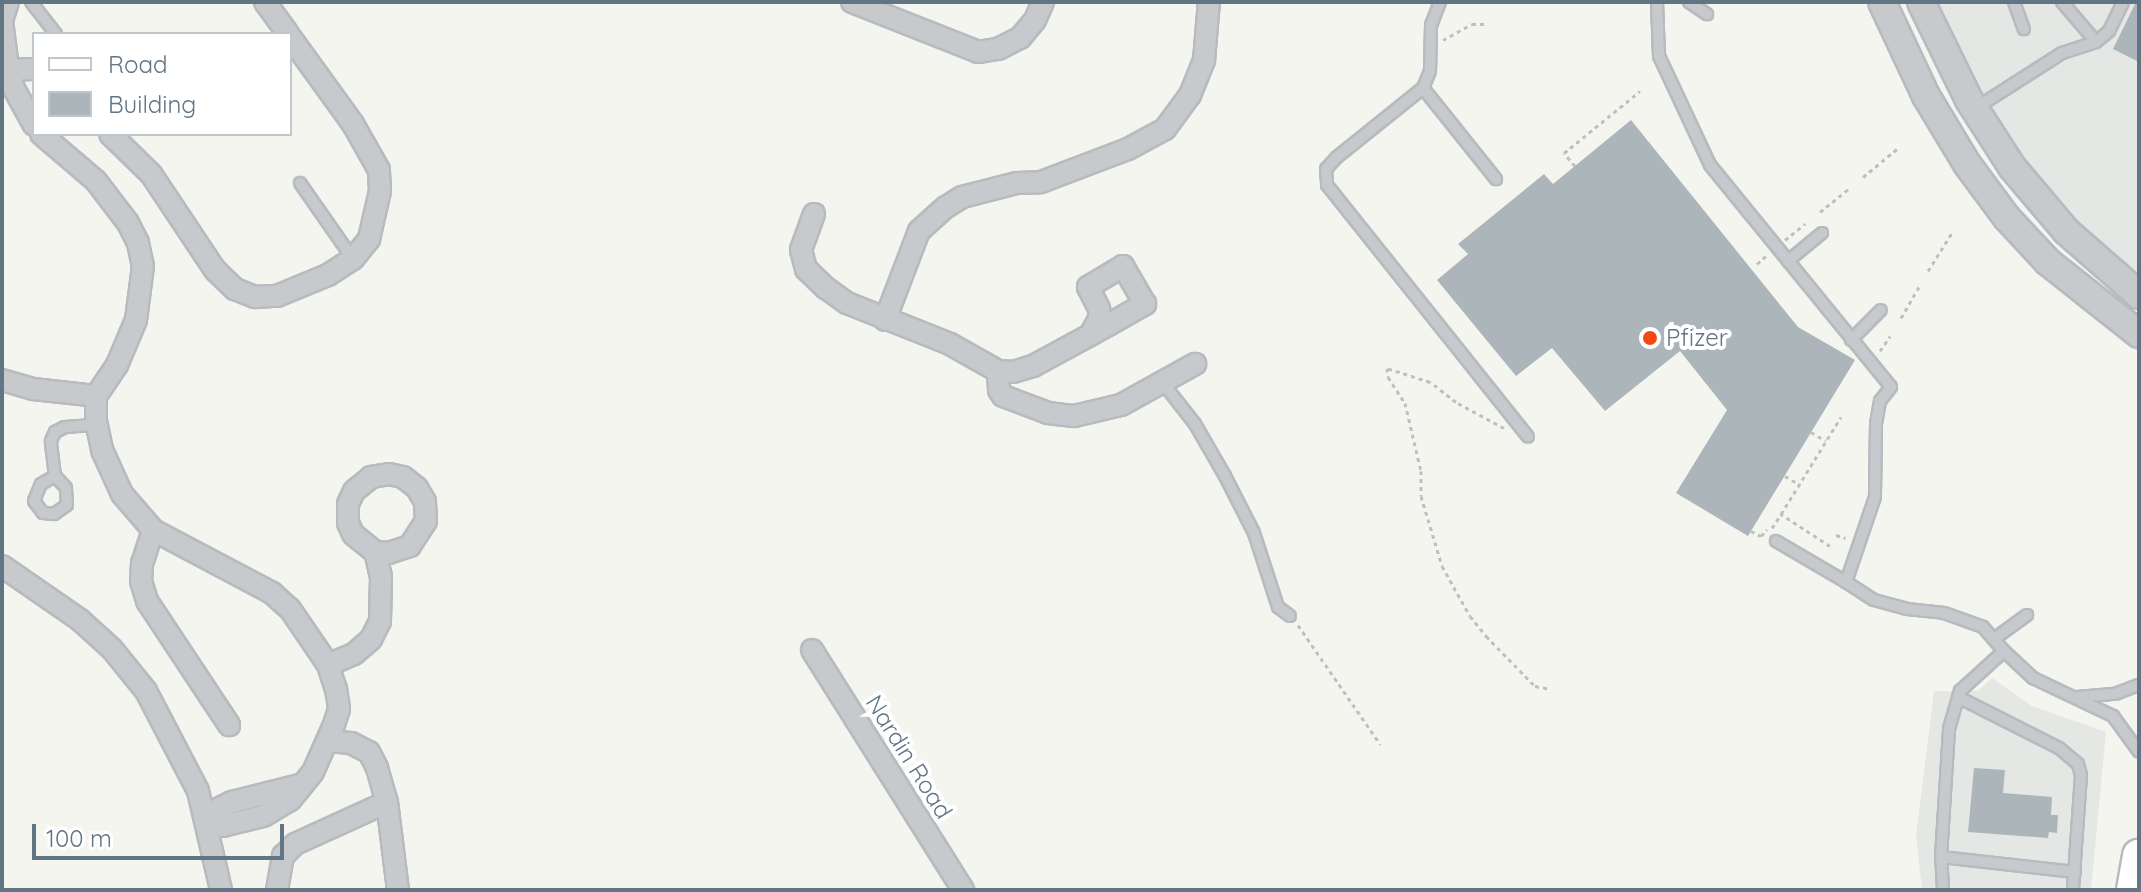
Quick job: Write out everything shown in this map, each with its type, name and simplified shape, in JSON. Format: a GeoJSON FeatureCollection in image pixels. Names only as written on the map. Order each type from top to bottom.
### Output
{"type":"FeatureCollection","features":[{"type":"Feature","properties":{"kind":"main road"},"geometry":{"type":"LineString","coordinates":[[2133,890],[2139,856]]}},
{"type":"Feature","properties":{"kind":"street"},"geometry":{"type":"LineString","coordinates":[[8,2],[2,21],[5,69],[32,121]]}},
{"type":"Feature","properties":{"kind":"street"},"geometry":{"type":"LineString","coordinates":[[265,2],[287,32]]}},
{"type":"Feature","properties":{"kind":"street"},"geometry":{"type":"LineString","coordinates":[[852,2],[978,52],[998,49],[1020,38],[1035,20],[1043,2]]}},
{"type":"Feature","properties":{"kind":"street"},"geometry":{"type":"LineString","coordinates":[[885,320],[919,231],[946,207],[962,197],[1017,183],[1041,182],[1128,149],[1165,129],[1190,95],[1204,60],[1209,2]]}},
{"type":"Feature","properties":{"kind":"street"},"geometry":{"type":"LineString","coordinates":[[1882,2],[1926,96],[1967,164],[2007,218],[2088,297],[2139,334]]}},
{"type":"Feature","properties":{"kind":"street"},"geometry":{"type":"LineString","coordinates":[[1921,2],[1975,109],[2012,167],[2066,231],[2139,295]]}},
{"type":"Feature","properties":{"kind":"street"},"geometry":{"type":"LineString","coordinates":[[112,136],[151,174],[215,270],[235,289],[255,297],[277,296],[353,259],[369,239],[377,215],[379,170],[353,124],[292,39]]}},
{"type":"Feature","properties":{"kind":"street"},"geometry":{"type":"LineString","coordinates":[[5,69],[32,69]]}},
{"type":"Feature","properties":{"kind":"street"},"geometry":{"type":"LineString","coordinates":[[43,136],[111,198],[138,243],[143,266],[136,320],[117,365],[96,396],[102,450],[122,494],[153,530],[272,593],[297,616],[328,665],[339,709],[328,741],[313,772],[303,784],[232,802],[216,810],[208,823]]}},
{"type":"Feature","properties":{"kind":"street"},"geometry":{"type":"LineString","coordinates":[[814,214],[801,250],[806,269],[847,303],[950,344],[998,371],[1013,372],[1033,366],[1090,335]]}},
{"type":"Feature","properties":{"kind":"street"},"geometry":{"type":"LineString","coordinates":[[998,371],[999,390],[1003,396],[1048,413],[1074,416],[1121,405],[1195,364]]}},
{"type":"Feature","properties":{"kind":"street"},"geometry":{"type":"LineString","coordinates":[[2,380],[33,389],[96,396]]}},
{"type":"Feature","properties":{"kind":"street"},"geometry":{"type":"LineString","coordinates":[[153,530],[142,563],[141,581],[147,601],[229,725]]}},
{"type":"Feature","properties":{"kind":"street"},"geometry":{"type":"LineString","coordinates":[[328,665],[354,654],[371,639],[380,621],[381,577],[375,552]]}},
{"type":"Feature","properties":{"kind":"street"},"geometry":{"type":"LineString","coordinates":[[2,566],[80,620],[112,649],[146,691],[179,749],[208,823],[221,890]]}},
{"type":"Feature","properties":{"kind":"street","name":"Nardin Road"},"geometry":{"type":"LineString","coordinates":[[812,650],[963,890]]}},
{"type":"Feature","properties":{"kind":"street"},"geometry":{"type":"LineString","coordinates":[[328,741],[351,743],[369,752],[387,802],[398,890]]}},
{"type":"Feature","properties":{"kind":"street"},"geometry":{"type":"LineString","coordinates":[[277,890],[283,856],[295,844],[387,802]]}},
{"type":"Feature","properties":{"kind":"lane"},"geometry":{"type":"LineString","coordinates":[[31,2],[54,32]]}},
{"type":"Feature","properties":{"kind":"lane"},"geometry":{"type":"LineString","coordinates":[[1440,2],[1431,25],[1430,71],[1423,88],[1336,158],[1326,169],[1327,185],[1528,437]]}},
{"type":"Feature","properties":{"kind":"lane"},"geometry":{"type":"LineString","coordinates":[[1657,2],[1659,56],[1684,116],[1710,165],[1891,387],[1880,401],[1876,424],[1875,497],[1846,582]]}},
{"type":"Feature","properties":{"kind":"lane"},"geometry":{"type":"LineString","coordinates":[[1689,2],[1707,14]]}},
{"type":"Feature","properties":{"kind":"lane"},"geometry":{"type":"LineString","coordinates":[[2014,2],[2024,29]]}},
{"type":"Feature","properties":{"kind":"lane"},"geometry":{"type":"LineString","coordinates":[[2062,2],[2096,42]]}},
{"type":"Feature","properties":{"kind":"lane"},"geometry":{"type":"LineString","coordinates":[[1975,109],[2062,53],[2096,42],[2109,31],[2123,2]]}},
{"type":"Feature","properties":{"kind":"lane"},"geometry":{"type":"LineString","coordinates":[[1423,88],[1496,179]]}},
{"type":"Feature","properties":{"kind":"lane"},"geometry":{"type":"LineString","coordinates":[[300,183],[353,259]]}},
{"type":"Feature","properties":{"kind":"lane"},"geometry":{"type":"LineString","coordinates":[[1788,261],[1822,233]]}},
{"type":"Feature","properties":{"kind":"lane"},"geometry":{"type":"LineString","coordinates":[[1851,340],[1881,310]]}},
{"type":"Feature","properties":{"kind":"lane"},"geometry":{"type":"LineString","coordinates":[[1162,382],[1195,424],[1225,476],[1254,533],[1278,607],[1290,616]]}},
{"type":"Feature","properties":{"kind":"lane"},"geometry":{"type":"LineString","coordinates":[[55,476],[51,441],[55,432],[65,427],[97,425]]}},
{"type":"Feature","properties":{"kind":"lane"},"geometry":{"type":"LineString","coordinates":[[1776,541],[1874,600],[1907,609],[1944,613],[1983,627],[2033,678],[2113,716],[2139,752]]}},
{"type":"Feature","properties":{"kind":"lane"},"geometry":{"type":"LineString","coordinates":[[1994,639],[2027,615]]}},
{"type":"Feature","properties":{"kind":"lane"},"geometry":{"type":"LineString","coordinates":[[1943,890],[1941,857],[1949,729],[1958,697],[1983,667],[2004,651]]}},
{"type":"Feature","properties":{"kind":"lane"},"geometry":{"type":"LineString","coordinates":[[2075,697],[2115,694],[2139,685]]}},
{"type":"Feature","properties":{"kind":"lane"},"geometry":{"type":"LineString","coordinates":[[1958,697],[2059,748],[2078,764],[2081,775],[2073,890]]}},
{"type":"Feature","properties":{"kind":"lane"},"geometry":{"type":"LineString","coordinates":[[1941,857],[2075,872]]}},
{"type":"Feature","properties":{"kind":"path"},"geometry":{"type":"LineString","coordinates":[[1443,40],[1472,24],[1487,24]]}},
{"type":"Feature","properties":{"kind":"path"},"geometry":{"type":"LineString","coordinates":[[1575,166],[1564,153],[1640,91]]}},
{"type":"Feature","properties":{"kind":"path"},"geometry":{"type":"LineString","coordinates":[[1863,177],[1897,149]]}},
{"type":"Feature","properties":{"kind":"path"},"geometry":{"type":"LineString","coordinates":[[1820,212],[1848,189]]}},
{"type":"Feature","properties":{"kind":"path"},"geometry":{"type":"LineString","coordinates":[[1785,240],[1805,224]]}},
{"type":"Feature","properties":{"kind":"path"},"geometry":{"type":"LineString","coordinates":[[1928,271],[1953,231]]}},
{"type":"Feature","properties":{"kind":"path"},"geometry":{"type":"LineString","coordinates":[[1757,264],[1767,255]]}},
{"type":"Feature","properties":{"kind":"path"},"geometry":{"type":"LineString","coordinates":[[1901,318],[1919,287]]}},
{"type":"Feature","properties":{"kind":"path"},"geometry":{"type":"LineString","coordinates":[[1878,355],[1890,336]]}},
{"type":"Feature","properties":{"kind":"path"},"geometry":{"type":"LineString","coordinates":[[1519,426],[1506,429],[1456,402],[1430,382],[1387,368],[1388,377],[1405,403],[1421,471],[1421,496],[1442,566],[1462,603],[1486,636],[1535,686],[1551,689]]}},
{"type":"Feature","properties":{"kind":"path"},"geometry":{"type":"LineString","coordinates":[[1830,546],[1781,514],[1841,417]]}},
{"type":"Feature","properties":{"kind":"path"},"geometry":{"type":"LineString","coordinates":[[1811,432],[1826,441]]}},
{"type":"Feature","properties":{"kind":"path"},"geometry":{"type":"LineString","coordinates":[[1785,476],[1799,484]]}},
{"type":"Feature","properties":{"kind":"path"},"geometry":{"type":"LineString","coordinates":[[1751,531],[1761,536],[1766,529],[1771,530]]}},
{"type":"Feature","properties":{"kind":"path"},"geometry":{"type":"LineString","coordinates":[[1290,616],[1380,744]]}},
{"type":"Feature","properties":{"kind":"shaded area"},"geometry":{"type":"Polygon","coordinates":[[[1934,2],[2139,2],[2139,280],[2052,197],[2008,142],[1971,80],[1934,2]]]}},
{"type":"Feature","properties":{"kind":"shaded area"},"geometry":{"type":"Polygon","coordinates":[[[1992,678],[2032,706],[2106,732],[2091,890],[1922,890],[1916,835],[1934,691],[1978,691],[1992,678]]]}},
{"type":"Feature","properties":{"kind":"building"},"geometry":{"type":"Polygon","coordinates":[[[2136,2],[2139,2],[2139,62],[2113,49],[2136,2]]]}},
{"type":"Feature","properties":{"kind":"building","name":"Pfizer"},"geometry":{"type":"Polygon","coordinates":[[[1631,120],[1798,327],[1855,360],[1748,536],[1676,493],[1727,410],[1680,351],[1605,411],[1552,348],[1516,376],[1437,280],[1468,254],[1458,244],[1544,174],[1553,184],[1631,120]]]}},
{"type":"Feature","properties":{"kind":"building"},"geometry":{"type":"Polygon","coordinates":[[[1974,768],[2005,770],[2003,793],[2052,797],[2051,815],[2058,815],[2057,833],[2049,832],[2048,838],[1968,832],[1974,768]]]}},
{"type":"Feature","properties":{"kind":"place","name":"Pfizer"},"geometry":{"type":"Point","coordinates":[1650,338]}}]}
